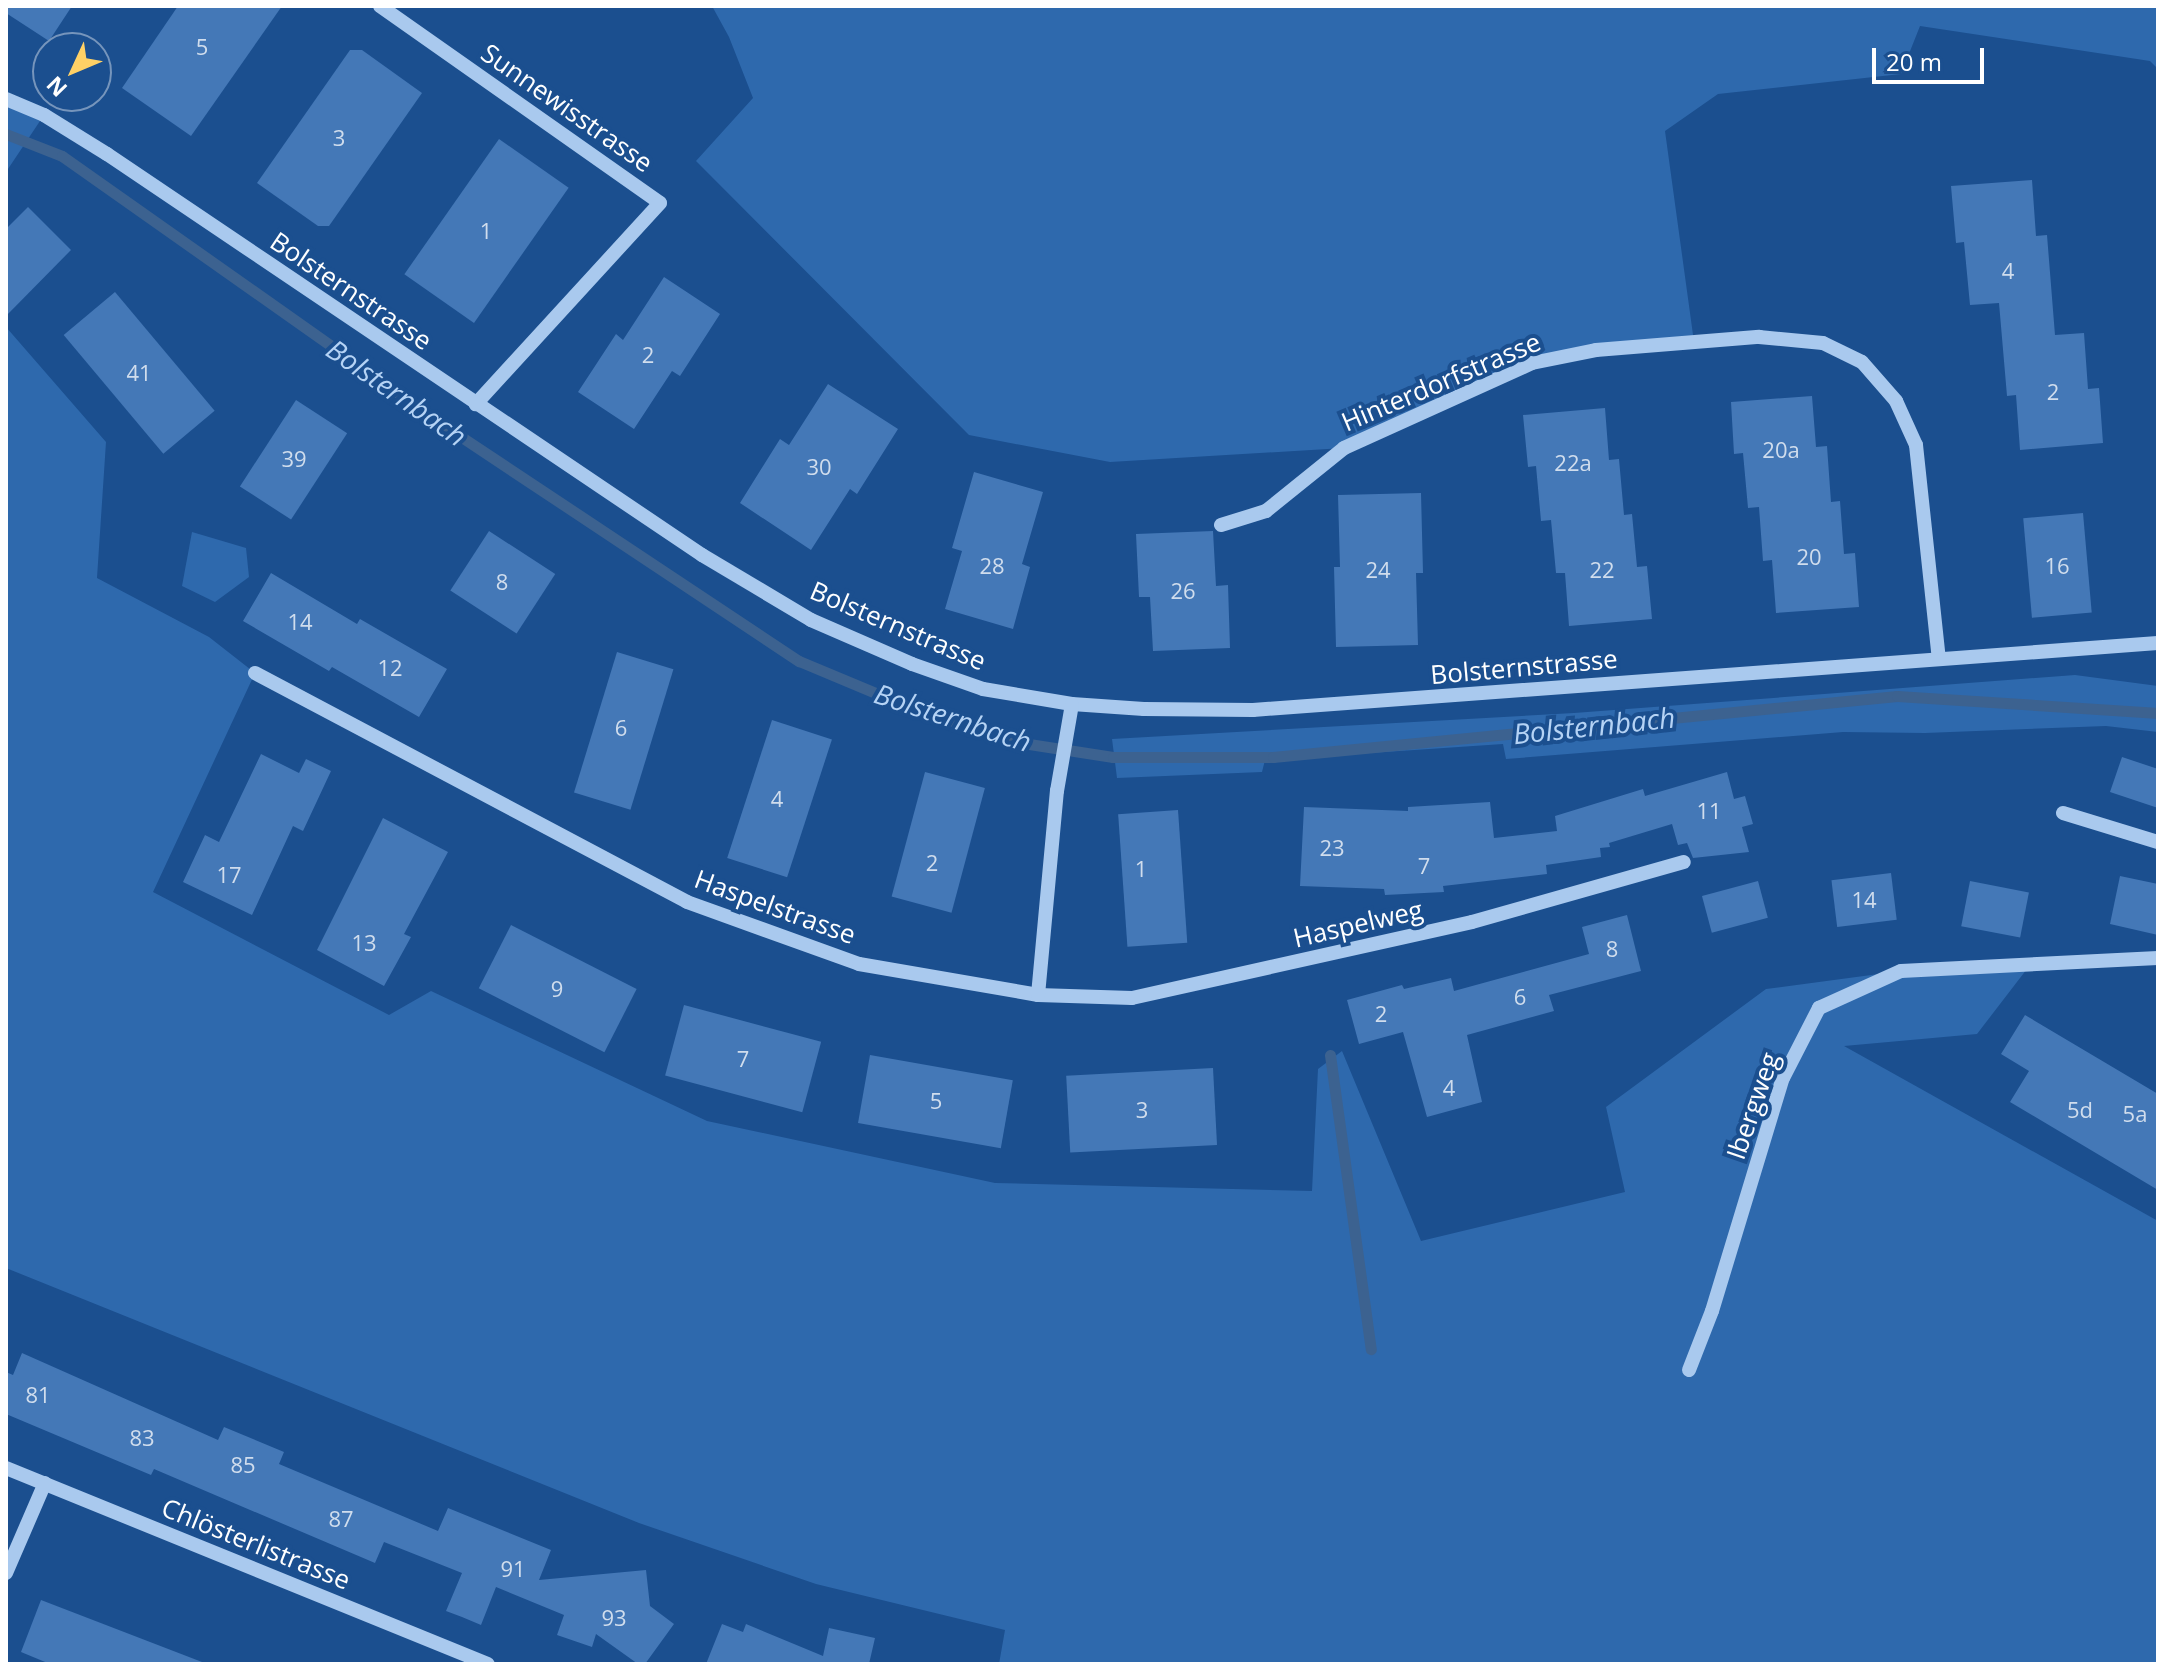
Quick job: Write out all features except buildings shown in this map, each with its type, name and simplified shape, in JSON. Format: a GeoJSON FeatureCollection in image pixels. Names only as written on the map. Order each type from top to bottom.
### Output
{"type":"FeatureCollection","features":[{"type":"Feature","properties":{"kind":"street","name":"Sunnewisstrasse"},"geometry":{"type":"LineString","coordinates":[[380,6],[660,203],[476,404]]}},
{"type":"Feature","properties":{"kind":"street","name":"Bolsternstrasse"},"geometry":{"type":"LineString","coordinates":[[6,99],[44,115],[107,154],[702,555],[811,620],[912,664],[983,689],[1072,704],[1159,710],[1333,707],[2158,643]]}},
{"type":"Feature","properties":{"kind":"street","name":"Hinterdorfstrasse"},"geometry":{"type":"LineString","coordinates":[[1221,525],[1266,511],[1344,448],[1532,363],[1596,350],[1759,337],[1823,343],[1862,362],[1896,401],[1916,445],[1939,659]]}},
{"type":"Feature","properties":{"kind":"street","name":"Haspelstrasse"},"geometry":{"type":"LineString","coordinates":[[255,673],[687,902],[859,964],[1038,995]]}},
{"type":"Feature","properties":{"kind":"street"},"geometry":{"type":"LineString","coordinates":[[1038,995],[1059,774],[1072,704]]}},
{"type":"Feature","properties":{"kind":"street"},"geometry":{"type":"LineString","coordinates":[[2063,813],[2158,842]]}},
{"type":"Feature","properties":{"kind":"street","name":"Haspelweg"},"geometry":{"type":"LineString","coordinates":[[1038,995],[1132,998],[1162,992],[1472,922],[1684,862]]}},
{"type":"Feature","properties":{"kind":"street","name":"Ibergweg"},"geometry":{"type":"LineString","coordinates":[[1689,1370],[1712,1311],[1783,1078],[1819,1008],[1901,971],[2158,958]]}},
{"type":"Feature","properties":{"kind":"street","name":"Chlösterlistrasse"},"geometry":{"type":"LineString","coordinates":[[6,1468],[488,1664]]}},
{"type":"Feature","properties":{"kind":"street"},"geometry":{"type":"LineString","coordinates":[[6,1573],[45,1483]]}},
{"type":"Feature","properties":{"kind":"shaded area"},"geometry":{"type":"Polygon","coordinates":[[[712,6],[2158,6],[2158,69],[2150,61],[1920,26],[1901,74],[1718,94],[1665,131],[1694,342],[1532,363],[1344,448],[1110,462],[969,435],[696,161],[753,98],[729,37],[712,6]]]}},
{"type":"Feature","properties":{"kind":"shaded area"},"geometry":{"type":"Polygon","coordinates":[[[6,99],[44,115],[6,172],[6,99]]]}},
{"type":"Feature","properties":{"kind":"shaded area"},"geometry":{"type":"Polygon","coordinates":[[[6,327],[106,442],[97,578],[209,637],[255,673],[153,892],[389,1015],[431,991],[707,1121],[995,1183],[1312,1191],[1318,1069],[1342,1051],[1421,1241],[1625,1192],[1606,1107],[1766,989],[1901,971],[2030,965],[1977,1034],[1844,1046],[2158,1221],[2158,1664],[999,1664],[1005,1630],[816,1584],[639,1523],[6,1268],[6,327]]]}},
{"type":"Feature","properties":{"kind":"shaded area"},"geometry":{"type":"Polygon","coordinates":[[[192,532],[246,548],[249,577],[215,602],[182,586],[192,532]]]}},
{"type":"Feature","properties":{"kind":"shaded area"},"geometry":{"type":"Polygon","coordinates":[[[2075,675],[2158,686],[2158,732],[2106,726],[1925,733],[1843,732],[1506,759],[1503,744],[1265,760],[1262,772],[1117,778],[1112,739],[1574,713],[2075,675]]]}},
{"type":"Feature","properties":{"kind":"waterway","name":"Bolsternbach"},"geometry":{"type":"LineString","coordinates":[[6,134],[62,156],[451,430],[799,661],[909,707],[1016,742],[1113,757],[1273,757],[1897,696],[2158,713]]}},
{"type":"Feature","properties":{"kind":"waterway"},"geometry":{"type":"LineString","coordinates":[[1330,1055],[1371,1349]]}}]}
